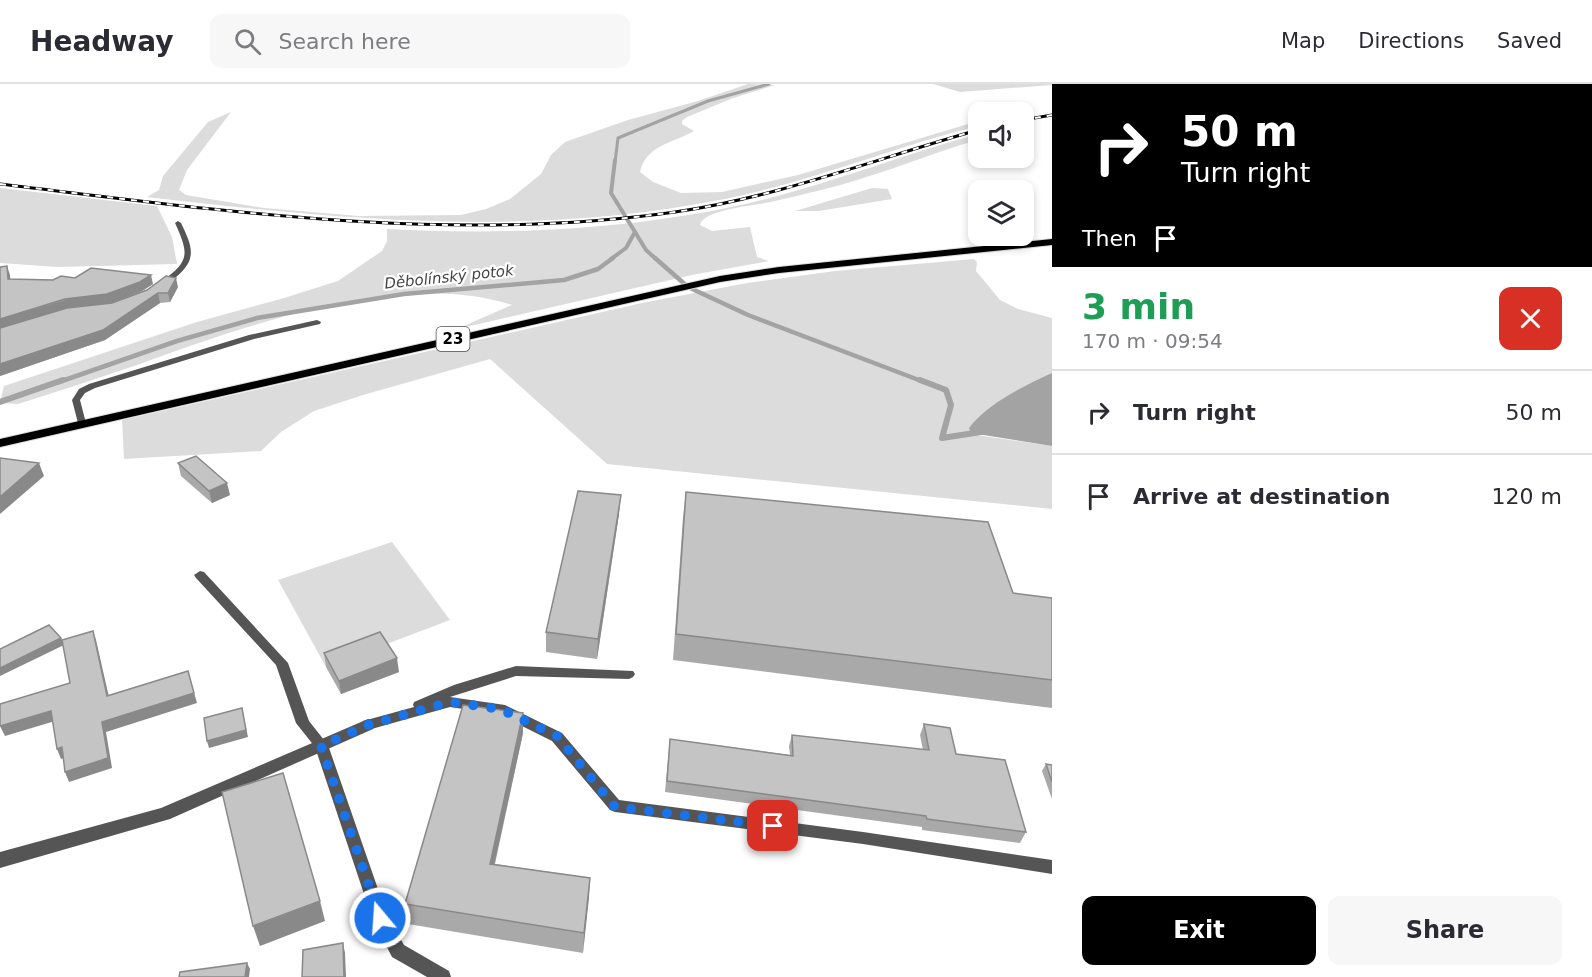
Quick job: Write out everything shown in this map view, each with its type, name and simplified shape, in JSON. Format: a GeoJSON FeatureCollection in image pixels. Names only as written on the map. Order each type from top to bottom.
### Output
{"type":"FeatureCollection","features":[{"type":"Feature","properties":{"kind":"main road","name":"23"},"geometry":{"type":"LineString","coordinates":[[0,443],[720,279],[778,270],[1052,242]]}},
{"type":"Feature","properties":{"kind":"street"},"geometry":{"type":"LineString","coordinates":[[0,860],[164,814],[368,725]]}},
{"type":"Feature","properties":{"kind":"lane"},"geometry":{"type":"LineString","coordinates":[[152,291],[182,270],[187,263],[189,247],[178,223]]}},
{"type":"Feature","properties":{"kind":"lane"},"geometry":{"type":"LineString","coordinates":[[82,423],[76,400],[82,391],[92,386],[241,340],[317,322]]}},
{"type":"Feature","properties":{"kind":"lane"},"geometry":{"type":"LineString","coordinates":[[200,575],[282,663],[303,723],[321,746],[380,918],[398,951],[443,977]]}},
{"type":"Feature","properties":{"kind":"lane"},"geometry":{"type":"LineString","coordinates":[[368,725],[459,688],[516,670],[629,674]]}},
{"type":"Feature","properties":{"kind":"lane"},"geometry":{"type":"LineString","coordinates":[[368,725],[450,702],[500,709],[557,736],[615,807],[863,838],[1052,867]]}},
{"type":"Feature","properties":{"kind":"shaded area"},"geometry":{"type":"Polygon","coordinates":[[[748,84],[775,85],[733,98],[687,117],[682,124],[694,131],[661,146],[648,156],[640,172],[653,182],[681,193],[722,192],[798,175],[968,124],[968,128],[757,192],[652,211],[579,218],[507,222],[365,218],[147,197],[159,190],[163,176],[208,122],[231,112],[187,170],[179,190],[186,195],[264,208],[359,216],[461,215],[486,209],[510,199],[541,174],[551,155],[565,142],[628,120],[698,101],[748,84]]]}},
{"type":"Feature","properties":{"kind":"shaded area"},"geometry":{"type":"Polygon","coordinates":[[[933,84],[1052,84],[1052,85],[960,92],[933,84]]]}},
{"type":"Feature","properties":{"kind":"shaded area"},"geometry":{"type":"Polygon","coordinates":[[[968,137],[968,143],[850,182],[775,201],[721,211],[703,220],[700,225],[712,231],[750,227],[757,257],[769,261],[692,275],[457,329],[512,305],[469,296],[422,294],[374,298],[324,307],[227,334],[18,404],[0,403],[4,386],[197,322],[338,281],[382,251],[387,241],[387,229],[482,231],[580,228],[677,217],[724,209],[796,191],[968,137]]]}},
{"type":"Feature","properties":{"kind":"shaded area"},"geometry":{"type":"Polygon","coordinates":[[[0,188],[157,206],[172,237],[177,264],[57,267],[0,263],[0,188]]]}},
{"type":"Feature","properties":{"kind":"shaded area"},"geometry":{"type":"Polygon","coordinates":[[[872,188],[888,189],[892,199],[819,211],[795,211],[872,188]]]}},
{"type":"Feature","properties":{"kind":"shaded area"},"geometry":{"type":"Polygon","coordinates":[[[974,259],[977,262],[976,271],[1000,300],[1018,309],[1052,318],[1052,373],[993,407],[976,435],[1052,446],[1052,509],[607,464],[490,359],[314,411],[281,432],[261,451],[124,459],[122,420],[642,303],[747,283],[835,271],[974,259]]]}},
{"type":"Feature","properties":{"kind":"shaded area"},"geometry":{"type":"Polygon","coordinates":[[[1052,373],[1052,446],[971,433],[969,428],[996,403],[1052,373]]]}},
{"type":"Feature","properties":{"kind":"shaded area"},"geometry":{"type":"Polygon","coordinates":[[[392,542],[450,620],[326,667],[278,580],[392,542]]]}},
{"type":"Feature","properties":{"kind":"building"},"geometry":{"type":"Polygon","coordinates":[[[7,266],[8,279],[53,280],[61,276],[75,278],[91,268],[151,275],[140,282],[107,294],[65,299],[0,319],[0,267],[7,266]]]}},
{"type":"Feature","properties":{"kind":"building"},"geometry":{"type":"Polygon","coordinates":[[[166,276],[176,278],[168,293],[158,293],[103,330],[0,364],[0,328],[67,308],[112,303],[147,290],[166,276]]]}},
{"type":"Feature","properties":{"kind":"building"},"geometry":{"type":"Polygon","coordinates":[[[196,456],[227,483],[209,491],[178,463],[196,456]]]}},
{"type":"Feature","properties":{"kind":"building"},"geometry":{"type":"Polygon","coordinates":[[[0,458],[39,463],[0,497],[0,458]]]}},
{"type":"Feature","properties":{"kind":"building"},"geometry":{"type":"Polygon","coordinates":[[[578,491],[621,495],[598,639],[546,632],[578,491]]]}},
{"type":"Feature","properties":{"kind":"building"},"geometry":{"type":"Polygon","coordinates":[[[686,492],[988,522],[1013,593],[1052,598],[1052,680],[676,634],[686,492]]]}},
{"type":"Feature","properties":{"kind":"building"},"geometry":{"type":"Polygon","coordinates":[[[49,625],[61,638],[0,668],[0,649],[49,625]]]}},
{"type":"Feature","properties":{"kind":"building"},"geometry":{"type":"Polygon","coordinates":[[[93,631],[107,696],[188,671],[194,693],[102,722],[108,758],[65,772],[62,747],[57,749],[51,711],[0,726],[0,704],[70,683],[62,640],[93,631]]]}},
{"type":"Feature","properties":{"kind":"building"},"geometry":{"type":"Polygon","coordinates":[[[380,632],[397,658],[339,681],[324,653],[380,632]]]}},
{"type":"Feature","properties":{"kind":"building"},"geometry":{"type":"Polygon","coordinates":[[[463,705],[523,713],[490,864],[590,878],[584,933],[405,904],[463,705]]]}},
{"type":"Feature","properties":{"kind":"building"},"geometry":{"type":"Polygon","coordinates":[[[242,708],[246,730],[207,741],[204,718],[242,708]]]}},
{"type":"Feature","properties":{"kind":"building"},"geometry":{"type":"Polygon","coordinates":[[[924,724],[950,728],[956,754],[1005,760],[1026,832],[667,781],[670,739],[793,756],[792,735],[929,750],[924,724]]]}},
{"type":"Feature","properties":{"kind":"building"},"geometry":{"type":"Polygon","coordinates":[[[1046,764],[1052,765],[1052,782],[1046,764]]]}},
{"type":"Feature","properties":{"kind":"building"},"geometry":{"type":"Polygon","coordinates":[[[283,773],[320,901],[253,926],[222,792],[283,773]]]}},
{"type":"Feature","properties":{"kind":"building"},"geometry":{"type":"Polygon","coordinates":[[[343,943],[344,977],[302,977],[303,950],[343,943]]]}},
{"type":"Feature","properties":{"kind":"building"},"geometry":{"type":"Polygon","coordinates":[[[247,963],[245,977],[179,977],[180,972],[247,963]]]}},
{"type":"Feature","properties":{"kind":"waterway","name":"Děbolínský potok"},"geometry":{"type":"LineString","coordinates":[[615,162],[618,138],[708,101],[769,84]]}},
{"type":"Feature","properties":{"kind":"waterway","name":"Děbolínský potok"},"geometry":{"type":"LineString","coordinates":[[615,160],[611,193],[635,232]]}},
{"type":"Feature","properties":{"kind":"waterway","name":"Děbolínský potok"},"geometry":{"type":"LineString","coordinates":[[611,259],[626,248],[635,232]]}},
{"type":"Feature","properties":{"kind":"waterway"},"geometry":{"type":"LineString","coordinates":[[635,232],[646,250],[656,259]]}},
{"type":"Feature","properties":{"kind":"waterway","name":"Děbolínský potok"},"geometry":{"type":"LineString","coordinates":[[59,382],[177,341],[257,318],[404,294],[564,280],[598,269],[613,258]]}},
{"type":"Feature","properties":{"kind":"waterway"},"geometry":{"type":"LineString","coordinates":[[655,258],[688,287],[748,315],[924,382]]}},
{"type":"Feature","properties":{"kind":"waterway","name":"Děbolínský potok"},"geometry":{"type":"LineString","coordinates":[[0,402],[63,380]]}},
{"type":"Feature","properties":{"kind":"waterway"},"geometry":{"type":"LineString","coordinates":[[920,380],[946,390],[951,405],[942,438],[981,432]]}},
{"type":"Feature","properties":{"kind":"railway"},"geometry":{"type":"LineString","coordinates":[[1034,118],[1052,115]]}},
{"type":"Feature","properties":{"kind":"railway"},"geometry":{"type":"LineString","coordinates":[[0,184],[168,204],[337,220],[506,225],[591,221],[675,212],[752,197],[968,133]]}},
{"type":"Feature","properties":{"kind":"route"},"geometry":{"type":"LineString","coordinates":[[380,918],[321,746],[368,725],[450,702],[500,709],[557,736],[615,807],[773,826]]}}]}
